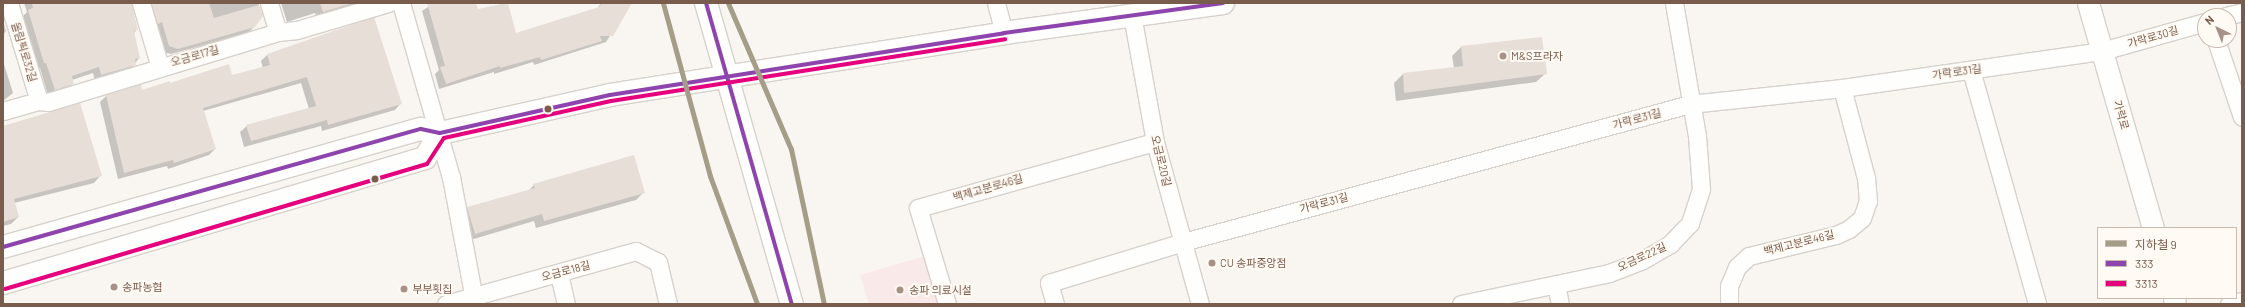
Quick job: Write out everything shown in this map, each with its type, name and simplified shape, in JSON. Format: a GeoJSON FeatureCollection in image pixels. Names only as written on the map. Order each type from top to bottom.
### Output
{"type":"FeatureCollection","features":[{"type":"Feature","properties":{"kind":"main road"},"geometry":{"type":"LineString","coordinates":[[706,3],[792,304]]}},
{"type":"Feature","properties":{"kind":"main road"},"geometry":{"type":"LineString","coordinates":[[3,247],[421,129],[440,134],[610,96],[1004,33],[1223,3]]}},
{"type":"Feature","properties":{"kind":"main road"},"geometry":{"type":"LineString","coordinates":[[3,283],[425,158],[440,134]]}},
{"type":"Feature","properties":{"kind":"street","name":"올림픽로32길"},"geometry":{"type":"LineString","coordinates":[[9,3],[39,101]]}},
{"type":"Feature","properties":{"kind":"street"},"geometry":{"type":"LineString","coordinates":[[141,3],[160,67]]}},
{"type":"Feature","properties":{"kind":"street"},"geometry":{"type":"LineString","coordinates":[[269,3],[278,32]]}},
{"type":"Feature","properties":{"kind":"street","name":"오금로17길"},"geometry":{"type":"LineString","coordinates":[[3,111],[39,101],[55,100],[152,72],[160,67],[278,32],[297,30],[388,3]]}},
{"type":"Feature","properties":{"kind":"street"},"geometry":{"type":"LineString","coordinates":[[401,3],[440,134],[451,177],[474,300]]}},
{"type":"Feature","properties":{"kind":"street"},"geometry":{"type":"LineString","coordinates":[[996,3],[1004,33]]}},
{"type":"Feature","properties":{"kind":"street","name":"오금로22길"},"geometry":{"type":"LineString","coordinates":[[1461,304],[1609,273],[1641,261],[1670,244],[1690,224],[1701,189],[1697,136],[1690,104],[1674,3]]}},
{"type":"Feature","properties":{"kind":"street","name":"가락로"},"geometry":{"type":"LineString","coordinates":[[2088,3],[2153,227]]}},
{"type":"Feature","properties":{"kind":"street","name":"오금로20길"},"geometry":{"type":"LineString","coordinates":[[1132,15],[1155,142],[1200,304]]}},
{"type":"Feature","properties":{"kind":"street","name":"가락로30길"},"geometry":{"type":"LineString","coordinates":[[2102,51],[2197,24]]}},
{"type":"Feature","properties":{"kind":"street"},"geometry":{"type":"LineString","coordinates":[[2219,48],[2242,117]]}},
{"type":"Feature","properties":{"kind":"street","name":"가락로31길"},"geometry":{"type":"LineString","coordinates":[[1183,242],[1690,104],[1842,88],[2102,51]]}},
{"type":"Feature","properties":{"kind":"street"},"geometry":{"type":"LineString","coordinates":[[1971,70],[2037,304]]}},
{"type":"Feature","properties":{"kind":"street","name":"백제고분로46길"},"geometry":{"type":"LineString","coordinates":[[1729,304],[1729,286],[1737,267],[1749,256],[1836,235],[1849,229],[1862,218],[1868,201],[1866,178],[1842,88]]}},
{"type":"Feature","properties":{"kind":"street","name":"백제고분로46길"},"geometry":{"type":"LineString","coordinates":[[947,304],[918,208],[1155,142]]}},
{"type":"Feature","properties":{"kind":"street"},"geometry":{"type":"LineString","coordinates":[[1055,304],[1049,283],[1183,242]]}},
{"type":"Feature","properties":{"kind":"street","name":"오금로18길"},"geometry":{"type":"LineString","coordinates":[[446,304],[474,300],[636,251],[658,262],[668,304]]}},
{"type":"Feature","properties":{"kind":"street"},"geometry":{"type":"LineString","coordinates":[[559,274],[566,304]]}},
{"type":"Feature","properties":{"kind":"street"},"geometry":{"type":"LineString","coordinates":[[1556,284],[1560,304]]}},
{"type":"Feature","properties":{"kind":"street"},"geometry":{"type":"LineString","coordinates":[[2230,304],[2242,301]]}},
{"type":"Feature","properties":{"kind":"shaded area","name":"송파 의료시설"},"geometry":{"type":"Polygon","coordinates":[[[925,256],[939,304],[869,304],[860,275],[925,256]]]}},
{"type":"Feature","properties":{"kind":"building"},"geometry":{"type":"Polygon","coordinates":[[[32,3],[131,3],[138,30],[134,31],[140,58],[135,59],[136,65],[101,75],[99,67],[72,76],[74,84],[55,90],[46,63],[44,63],[28,10],[33,8],[32,3]]]}},
{"type":"Feature","properties":{"kind":"building"},"geometry":{"type":"Polygon","coordinates":[[[151,3],[209,3],[214,18],[259,5],[263,16],[255,27],[178,49],[169,46],[162,22],[158,24],[151,3]]]}},
{"type":"Feature","properties":{"kind":"building"},"geometry":{"type":"Polygon","coordinates":[[[320,3],[353,3],[323,12],[320,3]]]}},
{"type":"Feature","properties":{"kind":"building"},"geometry":{"type":"Polygon","coordinates":[[[427,3],[476,3],[478,9],[508,3],[516,33],[599,7],[602,3],[632,3],[613,36],[600,36],[602,41],[541,60],[540,57],[500,68],[500,66],[446,84],[440,67],[445,66],[427,3]]]}},
{"type":"Feature","properties":{"kind":"building"},"geometry":{"type":"Polygon","coordinates":[[[374,17],[402,104],[328,125],[327,120],[251,141],[246,125],[316,106],[307,77],[203,108],[216,149],[174,163],[173,160],[124,173],[106,95],[141,84],[142,90],[170,81],[170,83],[229,64],[232,75],[270,65],[267,54],[374,17]]]}},
{"type":"Feature","properties":{"kind":"building","name":"M&S프라자"},"geometry":{"type":"Polygon","coordinates":[[[1542,37],[1547,74],[1404,93],[1403,73],[1463,66],[1461,46],[1542,37]]]}},
{"type":"Feature","properties":{"kind":"building"},"geometry":{"type":"Polygon","coordinates":[[[80,103],[102,176],[14,199],[19,217],[3,222],[3,126],[80,103]]]}},
{"type":"Feature","properties":{"kind":"building"},"geometry":{"type":"Polygon","coordinates":[[[634,155],[645,193],[544,221],[542,214],[475,234],[467,207],[535,188],[533,184],[634,155]]]}},
{"type":"Feature","properties":{"kind":"metro line","name":"9"},"geometry":{"type":"LineString","coordinates":[[663,3],[710,176],[757,304]]}},
{"type":"Feature","properties":{"kind":"metro line","name":"9"},"geometry":{"type":"LineString","coordinates":[[728,3],[791,149],[824,304]]}},
{"type":"Feature","properties":{"kind":"transit line","name":"333"},"geometry":{"type":"LineString","coordinates":[[706,3],[792,304]]}},
{"type":"Feature","properties":{"kind":"transit line","name":"333"},"geometry":{"type":"LineString","coordinates":[[3,247],[421,129],[440,133],[610,95],[1004,33],[1223,3]]}},
{"type":"Feature","properties":{"kind":"transit line","name":"3313"},"geometry":{"type":"LineString","coordinates":[[5,289],[427,164],[444,138],[611,101],[1005,39]]}},
{"type":"Feature","properties":{"kind":"place","name":"M&S프라자"},"geometry":{"type":"Point","coordinates":[1503,56]}},
{"type":"Feature","properties":{"kind":"place","name":"CU 송파중앙점"},"geometry":{"type":"Point","coordinates":[1212,263]}},
{"type":"Feature","properties":{"kind":"place","name":"송파농협"},"geometry":{"type":"Point","coordinates":[114,287]}},
{"type":"Feature","properties":{"kind":"place","name":"부부횟집"},"geometry":{"type":"Point","coordinates":[404,289]}},
{"type":"Feature","properties":{"kind":"place","name":"송파 의료시설"},"geometry":{"type":"Point","coordinates":[900,290]}}]}
